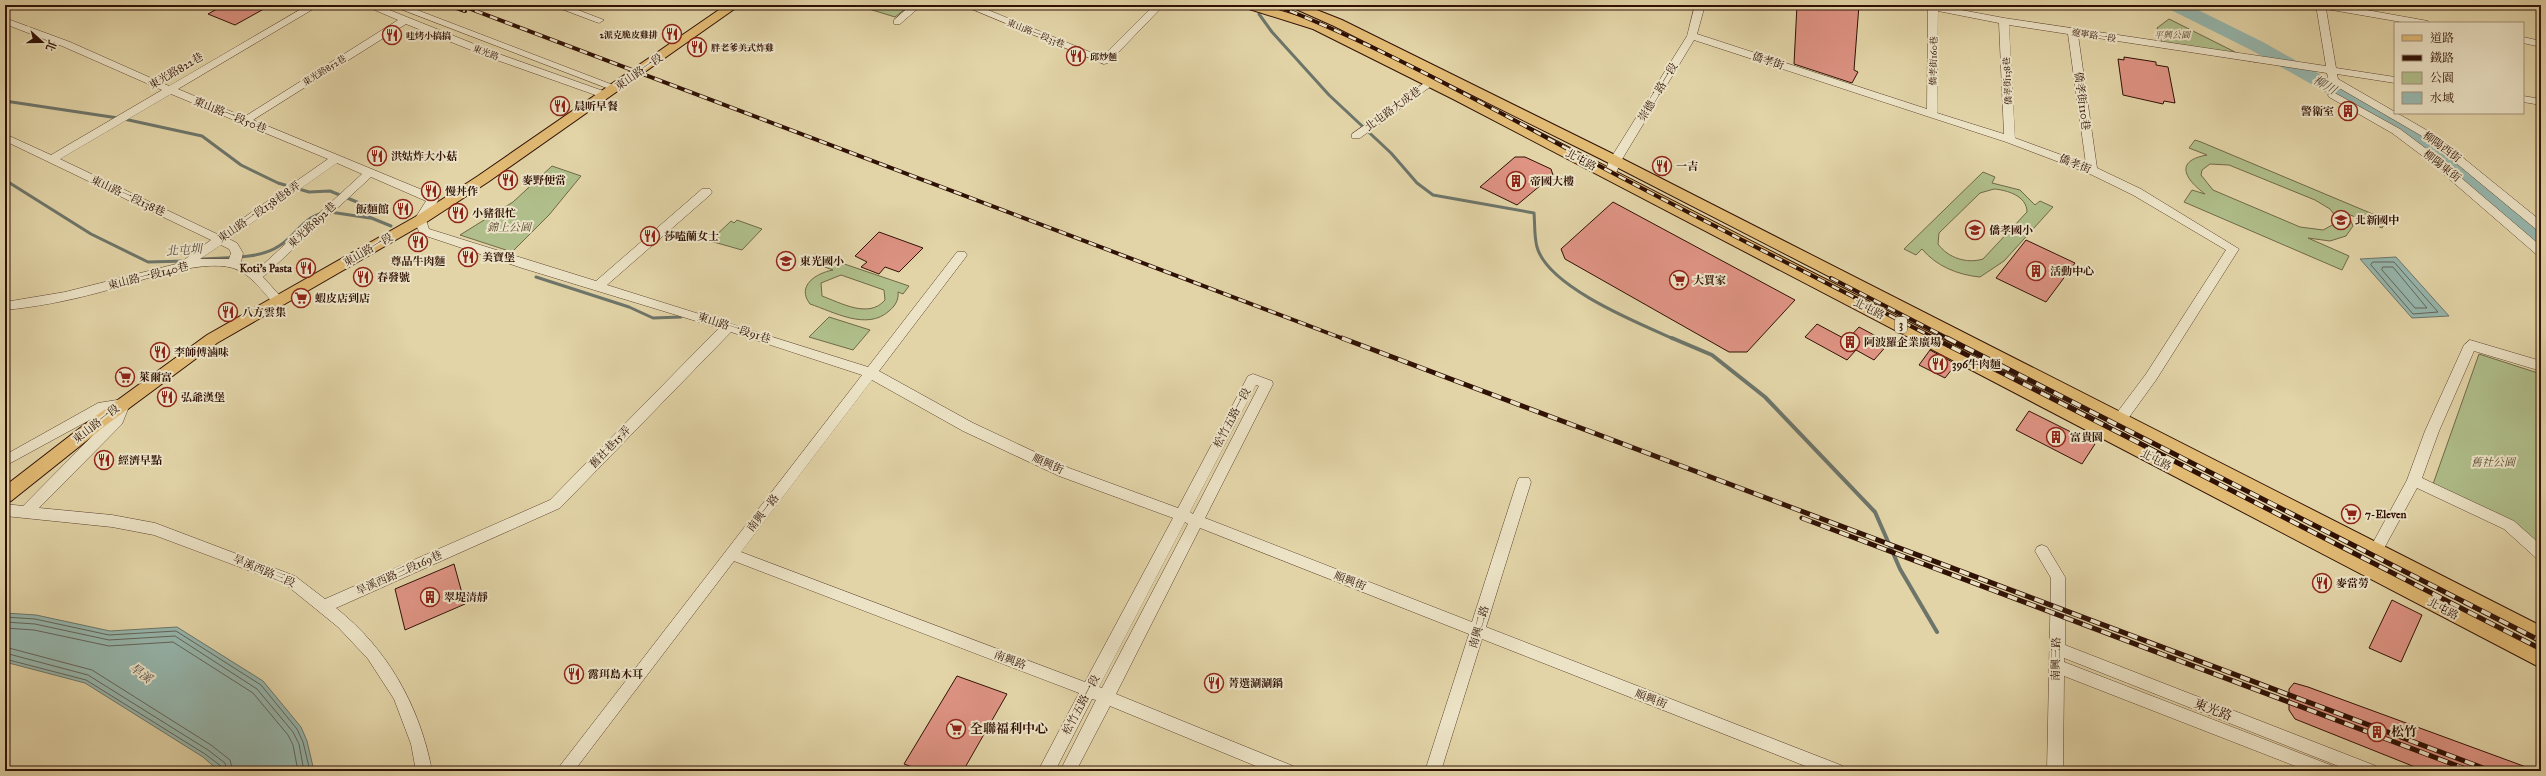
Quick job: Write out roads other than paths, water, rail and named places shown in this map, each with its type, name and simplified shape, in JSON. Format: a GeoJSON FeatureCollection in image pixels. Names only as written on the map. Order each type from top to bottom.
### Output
{"type":"FeatureCollection","features":[{"type":"Feature","properties":{"kind":"main road","name":"東山路一段"},"geometry":{"type":"LineString","coordinates":[[5,496],[123,404],[212,339],[420,220],[610,92],[734,5]]}},
{"type":"Feature","properties":{"kind":"main road","name":"北屯路"},"geometry":{"type":"LineString","coordinates":[[1252,5],[1317,26],[1430,82],[2541,660]]}},
{"type":"Feature","properties":{"kind":"main road","name":"北屯路"},"geometry":{"type":"LineString","coordinates":[[1293,5],[1338,23],[1615,161],[2541,635]]}},
{"type":"Feature","properties":{"kind":"street","name":"東光路822巷"},"geometry":{"type":"LineString","coordinates":[[50,160],[168,89],[315,5]]}},
{"type":"Feature","properties":{"kind":"street","name":"東光路"},"geometry":{"type":"LineString","coordinates":[[368,5],[405,20],[610,92]]}},
{"type":"Feature","properties":{"kind":"street","name":"東光路"},"geometry":{"type":"LineString","coordinates":[[395,5],[610,92]]}},
{"type":"Feature","properties":{"kind":"street"},"geometry":{"type":"LineString","coordinates":[[556,5],[600,20]]}},
{"type":"Feature","properties":{"kind":"street"},"geometry":{"type":"LineString","coordinates":[[897,22],[916,5]]}},
{"type":"Feature","properties":{"kind":"street","name":"東山路一段33巷"},"geometry":{"type":"LineString","coordinates":[[967,5],[1104,61],[1159,5]]}},
{"type":"Feature","properties":{"kind":"street","name":"崇德二路一段"},"geometry":{"type":"LineString","coordinates":[[1610,175],[1615,161],[1692,36],[1700,5]]}},
{"type":"Feature","properties":{"kind":"street"},"geometry":{"type":"LineString","coordinates":[[2394,80],[2332,75],[2321,5],[2418,22]]}},
{"type":"Feature","properties":{"kind":"street","name":"遼寧路一段"},"geometry":{"type":"LineString","coordinates":[[1925,6],[2073,32],[2253,60],[2269,60],[2291,63],[2332,75]]}},
{"type":"Feature","properties":{"kind":"street","name":"僑孝街160巷"},"geometry":{"type":"LineString","coordinates":[[1925,6],[1932,114]]}},
{"type":"Feature","properties":{"kind":"street","name":"東光路852巷"},"geometry":{"type":"LineString","coordinates":[[244,121],[405,20]]}},
{"type":"Feature","properties":{"kind":"street","name":"東山路一段50巷"},"geometry":{"type":"LineString","coordinates":[[5,21],[66,44],[168,89],[433,199],[420,220]]}},
{"type":"Feature","properties":{"kind":"street","name":"僑孝街138巷"},"geometry":{"type":"LineString","coordinates":[[2004,21],[2010,140]]}},
{"type":"Feature","properties":{"kind":"street","name":"僑孝街110巷"},"geometry":{"type":"LineString","coordinates":[[2073,32],[2092,170]]}},
{"type":"Feature","properties":{"kind":"street","name":"僑孝街"},"geometry":{"type":"LineString","coordinates":[[1692,36],[2010,140],[2092,170],[2137,192],[2233,249],[2151,377],[2109,434]]}},
{"type":"Feature","properties":{"kind":"street"},"geometry":{"type":"LineString","coordinates":[[2524,40],[2541,44]]}},
{"type":"Feature","properties":{"kind":"street","name":"柳陽西街"},"geometry":{"type":"LineString","coordinates":[[2332,75],[2430,137],[2541,227]]}},
{"type":"Feature","properties":{"kind":"street","name":"北屯路大成巷"},"geometry":{"type":"LineString","coordinates":[[1358,134],[1430,82]]}},
{"type":"Feature","properties":{"kind":"street","name":"柳陽東街"},"geometry":{"type":"LineString","coordinates":[[2333,95],[2396,131],[2428,155],[2541,252]]}},
{"type":"Feature","properties":{"kind":"street"},"geometry":{"type":"LineString","coordinates":[[2524,99],[2541,102]]}},
{"type":"Feature","properties":{"kind":"street","name":"東山路一段138巷"},"geometry":{"type":"LineString","coordinates":[[5,137],[50,160],[233,246],[237,253],[234,264]]}},
{"type":"Feature","properties":{"kind":"street","name":"東山路一段138巷8弄"},"geometry":{"type":"LineString","coordinates":[[182,267],[336,159]]}},
{"type":"Feature","properties":{"kind":"street","name":"東光路892巷"},"geometry":{"type":"LineString","coordinates":[[256,278],[369,173]]}},
{"type":"Feature","properties":{"kind":"street"},"geometry":{"type":"LineString","coordinates":[[598,286],[706,192]]}},
{"type":"Feature","properties":{"kind":"street","name":"東山路一段91巷"},"geometry":{"type":"LineString","coordinates":[[420,220],[424,231],[871,372]]}},
{"type":"Feature","properties":{"kind":"street","name":"南興一路"},"geometry":{"type":"LineString","coordinates":[[564,771],[961,255]]}},
{"type":"Feature","properties":{"kind":"street","name":"東山路一段140巷"},"geometry":{"type":"LineString","coordinates":[[5,306],[85,292],[182,267],[204,263],[234,264]]}},
{"type":"Feature","properties":{"kind":"street"},"geometry":{"type":"LineString","coordinates":[[234,264],[256,278],[278,301]]}},
{"type":"Feature","properties":{"kind":"street","name":"舊社巷15弄"},"geometry":{"type":"LineString","coordinates":[[474,541],[555,504],[728,327]]}},
{"type":"Feature","properties":{"kind":"street"},"geometry":{"type":"LineString","coordinates":[[2376,550],[2414,481],[2432,431],[2470,345],[2541,366]]}},
{"type":"Feature","properties":{"kind":"street","name":"順興街"},"geometry":{"type":"LineString","coordinates":[[871,372],[968,427],[1064,472],[1181,515],[1477,632],[1838,771]]}},
{"type":"Feature","properties":{"kind":"street","name":"松竹五路一段"},"geometry":{"type":"LineString","coordinates":[[1046,771],[1253,379],[1268,384],[1195,521],[1068,771]]}},
{"type":"Feature","properties":{"kind":"street"},"geometry":{"type":"LineString","coordinates":[[5,461],[103,406],[123,404],[117,420],[27,511]]}},
{"type":"Feature","properties":{"kind":"street"},"geometry":{"type":"LineString","coordinates":[[2414,481],[2510,525],[2541,554]]}},
{"type":"Feature","properties":{"kind":"street","name":"南興二路"},"geometry":{"type":"LineString","coordinates":[[1433,771],[1524,482]]}},
{"type":"Feature","properties":{"kind":"street","name":"旱溪西路三段"},"geometry":{"type":"LineString","coordinates":[[5,510],[27,511],[112,521],[169,532],[290,580],[324,606],[365,644],[401,696],[419,744],[424,771]]}},
{"type":"Feature","properties":{"kind":"street","name":"旱溪西路三段169巷"},"geometry":{"type":"LineString","coordinates":[[324,606],[474,541]]}},
{"type":"Feature","properties":{"kind":"street","name":"南興三路"},"geometry":{"type":"LineString","coordinates":[[2042,551],[2058,578],[2055,771]]}},
{"type":"Feature","properties":{"kind":"street","name":"南興路"},"geometry":{"type":"LineString","coordinates":[[731,554],[1089,690],[1287,771]]}},
{"type":"Feature","properties":{"kind":"street","name":"東光路"},"geometry":{"type":"LineString","coordinates":[[2056,648],[2370,771]]}},
{"type":"Feature","properties":{"kind":"street","name":"東光路"},"geometry":{"type":"LineString","coordinates":[[2056,666],[2328,771]]}},
{"type":"Feature","properties":{"kind":"water"},"geometry":{"type":"Polygon","coordinates":[[[2396,257],[2449,316],[2412,318],[2360,259],[2396,257]]]}},
{"type":"Feature","properties":{"kind":"water","name":"旱溪"},"geometry":{"type":"Polygon","coordinates":[[[5,613],[36,615],[110,631],[177,627],[263,681],[301,727],[307,741],[314,771],[219,771],[203,757],[85,683],[5,662],[5,613]]]}},
{"type":"Feature","properties":{"kind":"waterway","name":"柳川"},"geometry":{"type":"LineString","coordinates":[[2175,5],[2257,46],[2405,130],[2468,176],[2541,239]]}},
{"type":"Feature","properties":{"kind":"waterway"},"geometry":{"type":"LineString","coordinates":[[1259,14],[1272,32],[1329,95],[1391,153],[1417,183],[1433,195],[1534,213],[1537,247],[1545,262],[1558,276],[1596,302],[1639,324],[1674,339]]}},
{"type":"Feature","properties":{"kind":"waterway","name":"北屯圳"},"geometry":{"type":"LineString","coordinates":[[5,101],[118,118]]}},
{"type":"Feature","properties":{"kind":"waterway","name":"北屯圳"},"geometry":{"type":"LineString","coordinates":[[124,119],[202,136],[241,165],[278,183],[309,192],[330,191],[357,202],[364,215],[391,226]]}},
{"type":"Feature","properties":{"kind":"waterway","name":"北屯圳"},"geometry":{"type":"LineString","coordinates":[[5,180],[91,234],[148,262],[186,261]]}},
{"type":"Feature","properties":{"kind":"waterway","name":"北屯圳"},"geometry":{"type":"LineString","coordinates":[[330,212],[370,218]]}},
{"type":"Feature","properties":{"kind":"waterway","name":"北屯圳"},"geometry":{"type":"LineString","coordinates":[[200,259],[241,257],[261,254],[279,246],[304,223],[316,215],[323,213]]}},
{"type":"Feature","properties":{"kind":"waterway"},"geometry":{"type":"LineString","coordinates":[[536,277],[629,307],[653,318],[681,317]]}},
{"type":"Feature","properties":{"kind":"waterway"},"geometry":{"type":"LineString","coordinates":[[1672,338],[1712,355],[1765,397],[1875,512],[1900,569],[1937,632]]}},
{"type":"Feature","properties":{"kind":"railway"},"geometry":{"type":"LineString","coordinates":[[448,5],[465,11]]}},
{"type":"Feature","properties":{"kind":"railway"},"geometry":{"type":"LineString","coordinates":[[460,5],[1344,339]]}},
{"type":"Feature","properties":{"kind":"railway"},"geometry":{"type":"LineString","coordinates":[[1275,5],[1396,59],[1475,99],[1677,207],[1936,339]]}},
{"type":"Feature","properties":{"kind":"railway"},"geometry":{"type":"LineString","coordinates":[[1831,278],[1949,339]]}},
{"type":"Feature","properties":{"kind":"railway"},"geometry":{"type":"LineString","coordinates":[[1342,338],[2491,771]]}},
{"type":"Feature","properties":{"kind":"railway"},"geometry":{"type":"LineString","coordinates":[[1934,338],[2541,649]]}},
{"type":"Feature","properties":{"kind":"railway"},"geometry":{"type":"LineString","coordinates":[[1947,338],[2541,641]]}},
{"type":"Feature","properties":{"kind":"railway"},"geometry":{"type":"LineString","coordinates":[[1802,518],[2471,771]]}},
{"type":"Feature","properties":{"kind":"place","name":"2派克脆皮雞排"},"geometry":{"type":"Point","coordinates":[672,34]}},
{"type":"Feature","properties":{"kind":"place","name":"哇烤小搞搞"},"geometry":{"type":"Point","coordinates":[392,35]}},
{"type":"Feature","properties":{"kind":"place","name":"胖老爹美式炸雞"},"geometry":{"type":"Point","coordinates":[697,47]}},
{"type":"Feature","properties":{"kind":"place","name":"邱炒麵"},"geometry":{"type":"Point","coordinates":[1076,56]}},
{"type":"Feature","properties":{"kind":"place","name":"晨昕早餐"},"geometry":{"type":"Point","coordinates":[560,106]}},
{"type":"Feature","properties":{"kind":"place","name":"警衛室"},"geometry":{"type":"Point","coordinates":[2348,111]}},
{"type":"Feature","properties":{"kind":"place","name":"洪姑炸大小菇"},"geometry":{"type":"Point","coordinates":[377,156]}},
{"type":"Feature","properties":{"kind":"place","name":"一吉"},"geometry":{"type":"Point","coordinates":[1662,166]}},
{"type":"Feature","properties":{"kind":"place","name":"麥野便當"},"geometry":{"type":"Point","coordinates":[508,180]}},
{"type":"Feature","properties":{"kind":"place","name":"帝國大樓"},"geometry":{"type":"Point","coordinates":[1516,181]}},
{"type":"Feature","properties":{"kind":"place","name":"慢丼作"},"geometry":{"type":"Point","coordinates":[431,191]}},
{"type":"Feature","properties":{"kind":"place","name":"飯麵館"},"geometry":{"type":"Point","coordinates":[403,209]}},
{"type":"Feature","properties":{"kind":"place","name":"小豬很忙"},"geometry":{"type":"Point","coordinates":[458,213]}},
{"type":"Feature","properties":{"kind":"place","name":"北新國中"},"geometry":{"type":"Point","coordinates":[2341,220]}},
{"type":"Feature","properties":{"kind":"place","name":"僑孝國小"},"geometry":{"type":"Point","coordinates":[1975,230]}},
{"type":"Feature","properties":{"kind":"place","name":"莎嗑蘭女士"},"geometry":{"type":"Point","coordinates":[650,236]}},
{"type":"Feature","properties":{"kind":"place","name":"尊品牛肉麵"},"geometry":{"type":"Point","coordinates":[418,242]}},
{"type":"Feature","properties":{"kind":"place","name":"美寶堡"},"geometry":{"type":"Point","coordinates":[468,257]}},
{"type":"Feature","properties":{"kind":"place","name":"東光國小"},"geometry":{"type":"Point","coordinates":[786,261]}},
{"type":"Feature","properties":{"kind":"place","name":"Koti's Pasta"},"geometry":{"type":"Point","coordinates":[306,268]}},
{"type":"Feature","properties":{"kind":"place","name":"活動中心"},"geometry":{"type":"Point","coordinates":[2036,271]}},
{"type":"Feature","properties":{"kind":"place","name":"春發號"},"geometry":{"type":"Point","coordinates":[363,277]}},
{"type":"Feature","properties":{"kind":"place","name":"大買家"},"geometry":{"type":"Point","coordinates":[1679,280]}},
{"type":"Feature","properties":{"kind":"place","name":"蝦皮店到店"},"geometry":{"type":"Point","coordinates":[301,298]}},
{"type":"Feature","properties":{"kind":"place","name":"八方雲集"},"geometry":{"type":"Point","coordinates":[228,312]}},
{"type":"Feature","properties":{"kind":"place","name":"阿波羅企業廣場"},"geometry":{"type":"Point","coordinates":[1850,342]}},
{"type":"Feature","properties":{"kind":"place","name":"李師傅滷味"},"geometry":{"type":"Point","coordinates":[160,352]}},
{"type":"Feature","properties":{"kind":"place","name":"396牛肉麵"},"geometry":{"type":"Point","coordinates":[1938,364]}},
{"type":"Feature","properties":{"kind":"place","name":"萊爾富"},"geometry":{"type":"Point","coordinates":[125,377]}},
{"type":"Feature","properties":{"kind":"place","name":"弘爺漢堡"},"geometry":{"type":"Point","coordinates":[167,397]}},
{"type":"Feature","properties":{"kind":"place","name":"富貴園"},"geometry":{"type":"Point","coordinates":[2056,437]}},
{"type":"Feature","properties":{"kind":"place","name":"經濟早點"},"geometry":{"type":"Point","coordinates":[104,460]}},
{"type":"Feature","properties":{"kind":"place","name":"7-Eleven"},"geometry":{"type":"Point","coordinates":[2351,514]}},
{"type":"Feature","properties":{"kind":"place","name":"麥當勞"},"geometry":{"type":"Point","coordinates":[2322,583]}},
{"type":"Feature","properties":{"kind":"place","name":"翠堤清靜"},"geometry":{"type":"Point","coordinates":[430,597]}},
{"type":"Feature","properties":{"kind":"place","name":"露珥島木耳"},"geometry":{"type":"Point","coordinates":[574,674]}},
{"type":"Feature","properties":{"kind":"place","name":"菁選涮涮鍋"},"geometry":{"type":"Point","coordinates":[1214,683]}},
{"type":"Feature","properties":{"kind":"place","name":"全聯福利中心"},"geometry":{"type":"Point","coordinates":[956,729]}},
{"type":"Feature","properties":{"kind":"place","name":"松竹"},"geometry":{"type":"Point","coordinates":[2377,732]}},
{"type":"Feature","properties":{"kind":"park label","name":"平興公園"},"geometry":{"type":"Point","coordinates":[2172,34]}},
{"type":"Feature","properties":{"kind":"park label","name":"錦上公園"},"geometry":{"type":"Point","coordinates":[509,227]}},
{"type":"Feature","properties":{"kind":"park label","name":"舊社公園"},"geometry":{"type":"Point","coordinates":[2493,462]}}]}
